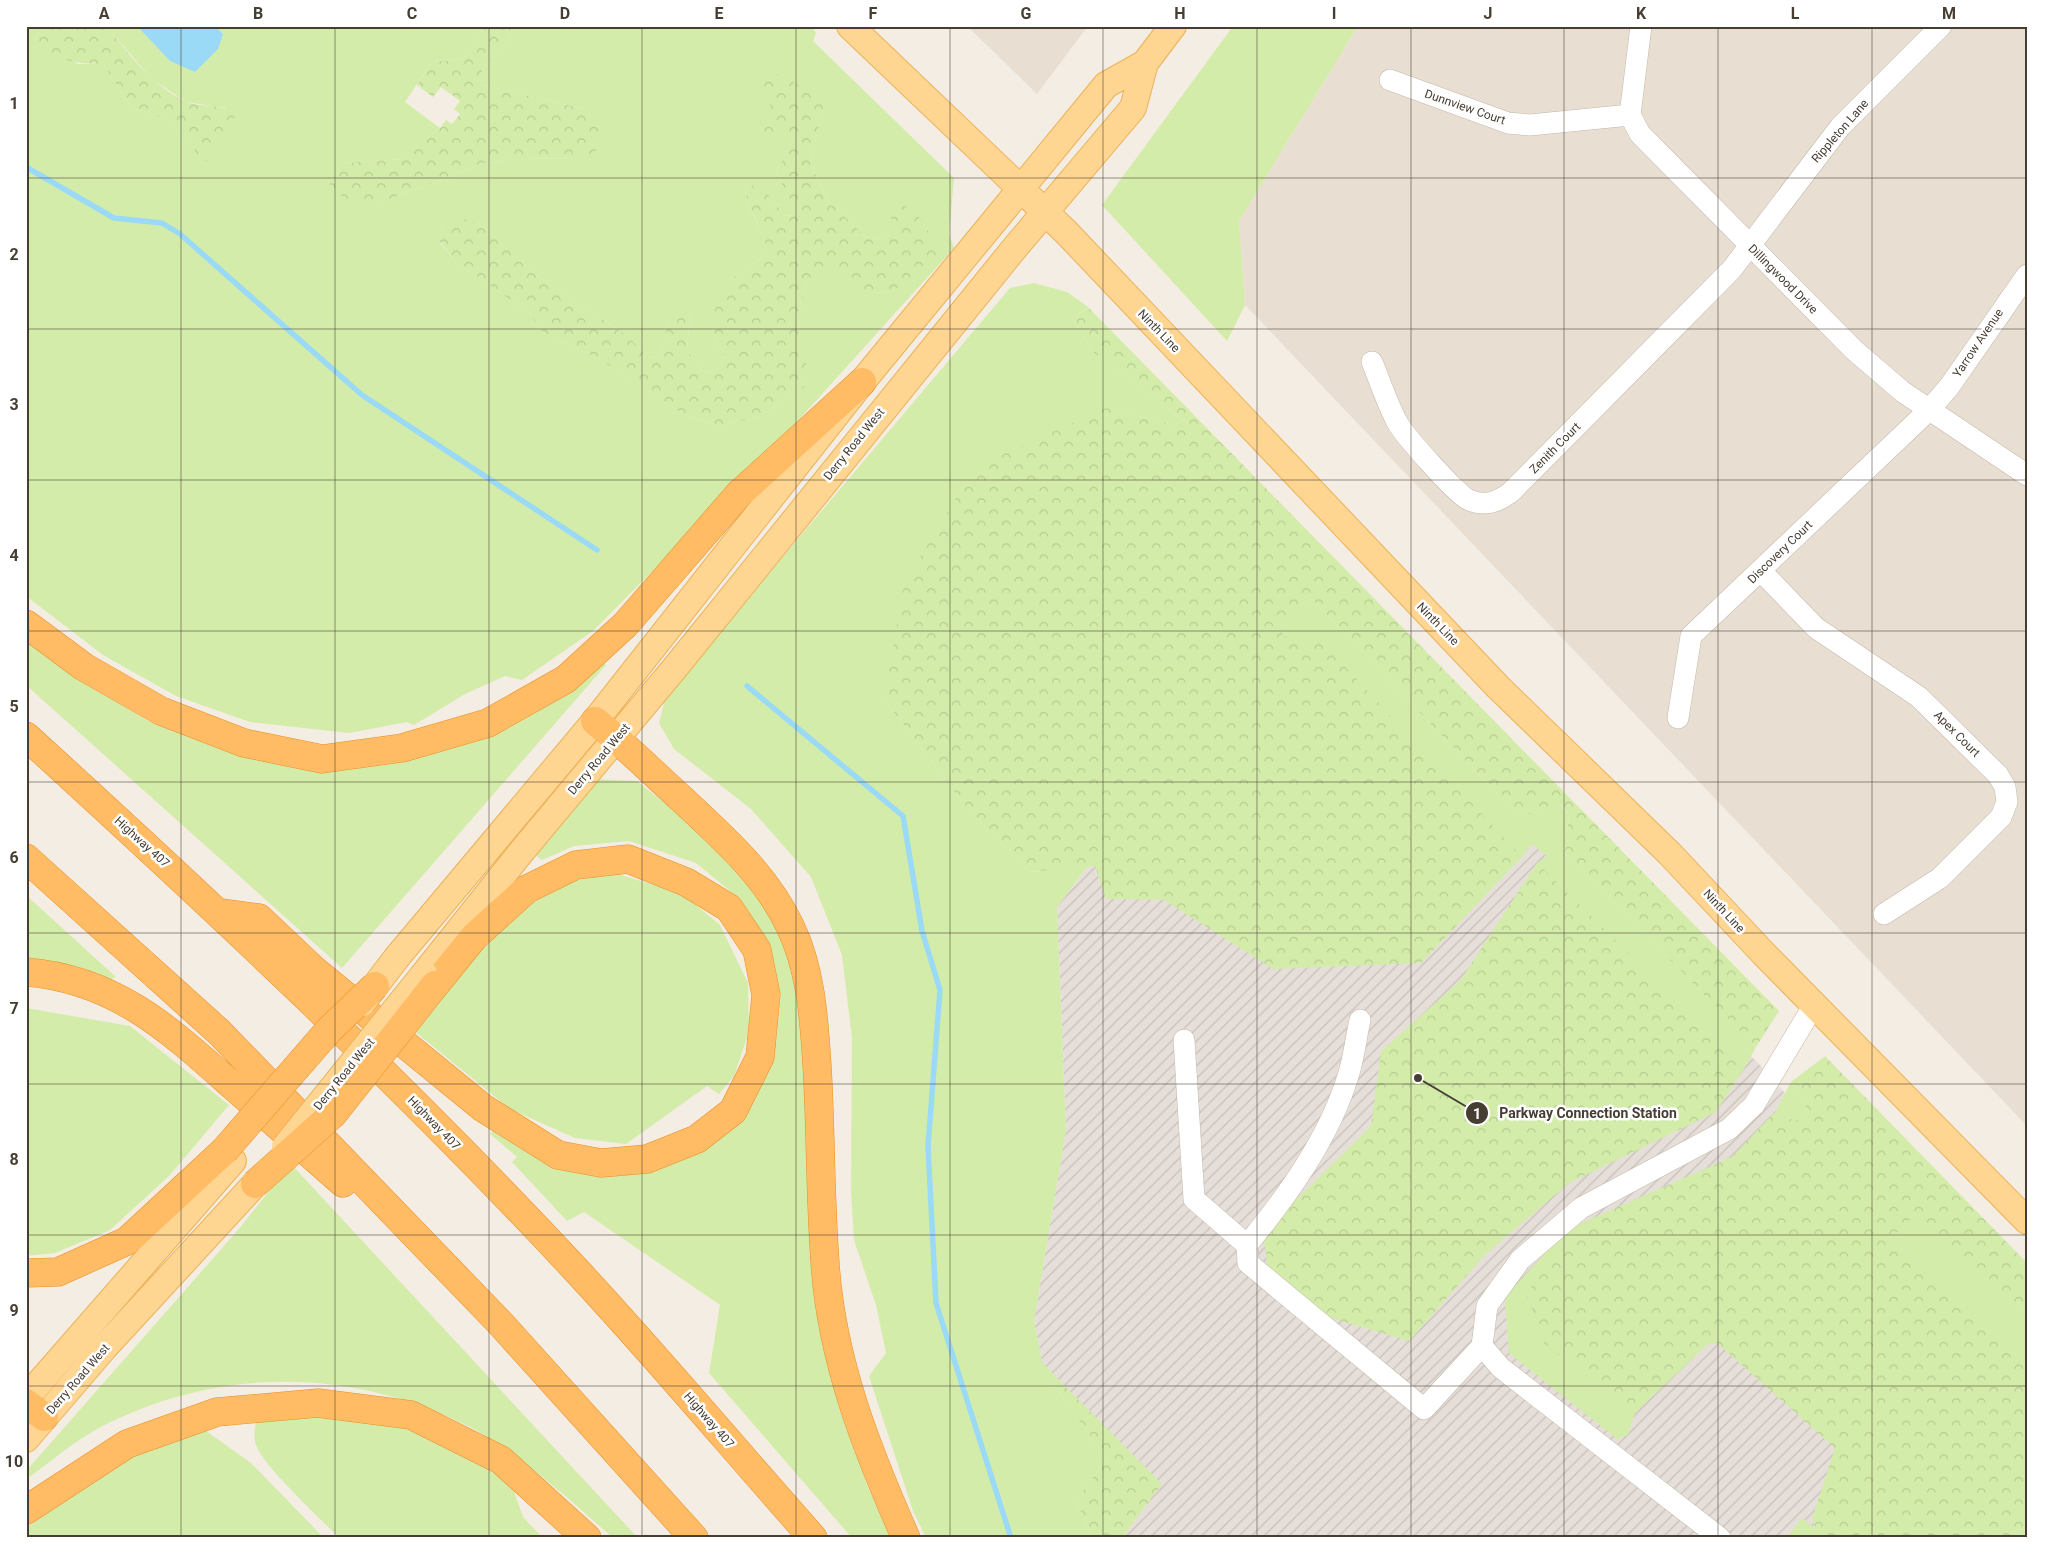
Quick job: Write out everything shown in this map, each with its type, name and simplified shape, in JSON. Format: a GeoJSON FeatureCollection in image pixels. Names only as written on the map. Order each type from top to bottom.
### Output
{"type":"FeatureCollection","features":[{"type":"Feature","properties":{"kind":"highway"},"geometry":{"type":"LineString","coordinates":[[26,624],[84,667],[161,711],[244,743],[322,759],[402,748],[488,723],[566,679],[624,625],[739,494],[862,382]]}},
{"type":"Feature","properties":{"kind":"highway"},"geometry":{"type":"LineString","coordinates":[[595,721],[741,855],[754,870],[773,893],[791,927],[806,966],[815,1044],[825,1264],[834,1328],[854,1407],[878,1476],[906,1538]]}},
{"type":"Feature","properties":{"kind":"highway","name":"Highway 407"},"geometry":{"type":"LineString","coordinates":[[26,736],[221,913],[377,1065],[577,1272],[812,1538]]}},
{"type":"Feature","properties":{"kind":"highway"},"geometry":{"type":"LineString","coordinates":[[26,858],[219,1032],[501,1324],[694,1538]]}},
{"type":"Feature","properties":{"kind":"highway"},"geometry":{"type":"LineString","coordinates":[[221,913],[260,918],[314,970],[483,1108],[558,1155],[601,1163],[647,1159],[697,1139],[733,1111],[760,1057],[766,995],[757,950],[729,908],[686,882],[628,859],[576,865],[527,889],[429,979],[333,1114],[254,1184]]}},
{"type":"Feature","properties":{"kind":"highway"},"geometry":{"type":"LineString","coordinates":[[26,972],[86,982],[129,1002],[170,1030],[501,1324]]}},
{"type":"Feature","properties":{"kind":"highway"},"geometry":{"type":"LineString","coordinates":[[26,1273],[58,1272],[127,1242],[229,1156],[329,1030],[375,986]]}},
{"type":"Feature","properties":{"kind":"highway"},"geometry":{"type":"LineString","coordinates":[[26,1510],[127,1444],[217,1412],[318,1404],[410,1415],[501,1460],[587,1538]]}},
{"type":"Feature","properties":{"kind":"main road","name":"Ninth Line"},"geometry":{"type":"LineString","coordinates":[[850,26],[1044,211],[1498,687],[1670,854],[1814,1005],[2027,1221]]}},
{"type":"Feature","properties":{"kind":"main road","name":"Derry Road West"},"geometry":{"type":"LineString","coordinates":[[429,979],[616,739],[1044,211],[1133,108],[1145,63],[1173,26]]}},
{"type":"Feature","properties":{"kind":"main road","name":"Derry Road West"},"geometry":{"type":"LineString","coordinates":[[375,986],[595,721],[862,382],[1022,190],[1106,85],[1145,63]]}},
{"type":"Feature","properties":{"kind":"main road","name":"Derry Road West"},"geometry":{"type":"LineString","coordinates":[[26,1439],[32,1406],[229,1156]]}},
{"type":"Feature","properties":{"kind":"main road","name":"Derry Road West"},"geometry":{"type":"LineString","coordinates":[[32,1406],[104,1348],[254,1184]]}},
{"type":"Feature","properties":{"kind":"street"},"geometry":{"type":"LineString","coordinates":[[1630,115],[1641,26]]}},
{"type":"Feature","properties":{"kind":"street","name":"Rippleton Lane"},"geometry":{"type":"LineString","coordinates":[[1750,246],[1840,127],[1940,26]]}},
{"type":"Feature","properties":{"kind":"street","name":"Dunnview Court"},"geometry":{"type":"LineString","coordinates":[[1390,80],[1508,123],[1530,125],[1630,115]]}},
{"type":"Feature","properties":{"kind":"street","name":"Dillingwood Drive"},"geometry":{"type":"LineString","coordinates":[[1630,115],[1640,134],[1854,350],[1903,392],[2027,475]]}},
{"type":"Feature","properties":{"kind":"street","name":"Zenith Court"},"geometry":{"type":"LineString","coordinates":[[1372,362],[1397,423],[1455,489],[1468,500],[1484,503],[1499,502],[1732,269],[1750,246]]}},
{"type":"Feature","properties":{"kind":"street","name":"Yarrow Avenue"},"geometry":{"type":"LineString","coordinates":[[1929,410],[1949,387],[2027,275]]}},
{"type":"Feature","properties":{"kind":"street","name":"Discovery Court"},"geometry":{"type":"LineString","coordinates":[[1678,718],[1691,636],[1929,410]]}},
{"type":"Feature","properties":{"kind":"street","name":"Apex Court"},"geometry":{"type":"LineString","coordinates":[[1761,571],[1816,628],[1919,697],[1998,775],[2005,787],[2007,802],[2001,817],[1940,878],[1884,914]]}},
{"type":"Feature","properties":{"kind":"street"},"geometry":{"type":"LineString","coordinates":[[1360,1020],[1349,1074],[1323,1136],[1272,1214],[1247,1245],[1248,1263],[1424,1409],[1482,1346],[1486,1306],[1520,1260],[1581,1208],[1729,1129],[1754,1105],[1814,1005]]}},
{"type":"Feature","properties":{"kind":"street"},"geometry":{"type":"LineString","coordinates":[[1184,1040],[1194,1199],[1247,1245]]}},
{"type":"Feature","properties":{"kind":"street"},"geometry":{"type":"LineString","coordinates":[[1482,1346],[1501,1368],[1720,1538]]}},
{"type":"Feature","properties":{"kind":"shaded area"},"geometry":{"type":"Polygon","coordinates":[[[967,26],[1088,26],[1037,94],[967,26]]]}},
{"type":"Feature","properties":{"kind":"shaded area"},"geometry":{"type":"Polygon","coordinates":[[[1358,26],[2027,26],[2027,1126],[1245,305],[1239,221],[1358,26]]]}},
{"type":"Feature","properties":{"kind":"shaded area"},"geometry":{"type":"Polygon","coordinates":[[[1295,595],[1759,1064],[1913,1237],[2027,1347],[2027,1538],[1122,1538],[1161,1484],[1042,1363],[1034,1321],[1066,1130],[1057,907],[1295,595]]]}},
{"type":"Feature","properties":{"kind":"green space"},"geometry":{"type":"Polygon","coordinates":[[[26,26],[41,26],[36,40],[78,64],[103,64],[130,106],[165,119],[193,146],[197,158],[225,108],[186,102],[152,79],[106,26],[138,26],[170,61],[223,34],[215,26],[486,26],[463,59],[432,62],[405,102],[440,128],[402,159],[343,163],[380,203],[481,164],[519,158],[583,159],[588,110],[480,84],[482,70],[509,42],[512,26],[811,26],[816,33],[813,41],[954,178],[949,234],[954,248],[766,456],[593,631],[522,680],[505,676],[465,694],[414,725],[407,722],[349,733],[250,722],[176,696],[103,655],[26,596],[26,26]],[[825,101],[794,138],[776,172],[799,215],[785,216],[769,195],[745,182],[747,200],[762,235],[766,254],[732,278],[711,325],[724,359],[715,372],[702,371],[687,350],[690,312],[668,321],[660,359],[647,357],[629,337],[537,276],[478,222],[442,226],[440,243],[456,262],[529,313],[543,333],[601,360],[686,416],[722,426],[759,416],[803,389],[809,378],[799,328],[799,317],[804,293],[810,278],[834,270],[865,292],[891,293],[891,236],[877,239],[865,237],[827,199],[810,163],[825,101]]]}},
{"type":"Feature","properties":{"kind":"green space"},"geometry":{"type":"Polygon","coordinates":[[[41,26],[106,26],[141,68],[173,94],[192,104],[222,108],[235,117],[209,161],[197,159],[193,146],[165,119],[130,106],[103,64],[66,60],[42,47],[36,40],[41,26]]]}},
{"type":"Feature","properties":{"kind":"green space"},"geometry":{"type":"Polygon","coordinates":[[[486,26],[512,26],[509,42],[482,70],[480,84],[588,110],[603,124],[598,149],[583,159],[519,158],[481,164],[380,203],[348,200],[332,190],[329,178],[343,163],[402,159],[440,128],[446,120],[452,124],[460,114],[454,109],[460,101],[441,87],[433,97],[417,85],[432,62],[463,59],[486,26]]]}},
{"type":"Feature","properties":{"kind":"green space"},"geometry":{"type":"Polygon","coordinates":[[[1233,26],[1358,26],[1239,221],[1245,305],[1227,341],[1102,205],[1233,26]]]}},
{"type":"Feature","properties":{"kind":"green space"},"geometry":{"type":"Polygon","coordinates":[[[779,74],[825,101],[810,163],[827,199],[865,237],[877,239],[891,236],[891,211],[899,201],[921,219],[940,252],[891,293],[865,292],[834,271],[810,278],[804,292],[800,317],[801,339],[809,378],[803,389],[759,416],[722,426],[686,416],[601,360],[543,333],[529,313],[456,262],[440,242],[442,226],[452,217],[478,222],[537,276],[629,337],[647,357],[660,359],[668,321],[684,301],[690,312],[687,350],[702,371],[715,372],[724,359],[711,325],[713,313],[732,278],[766,254],[762,235],[747,200],[745,181],[769,195],[785,216],[798,215],[776,172],[794,138],[759,131],[772,109],[759,88],[766,76],[779,74]]]}},
{"type":"Feature","properties":{"kind":"green space"},"geometry":{"type":"Polygon","coordinates":[[[1034,283],[1067,292],[1088,307],[1072,319],[1094,353],[1185,421],[1174,425],[1105,408],[884,699],[970,812],[1029,872],[1088,866],[1057,907],[1066,1130],[1034,1321],[1042,1362],[1056,1377],[1051,1381],[1106,1459],[1076,1501],[1093,1538],[926,1538],[913,1511],[869,1376],[886,1353],[876,1305],[854,1240],[851,1191],[852,1038],[842,955],[811,877],[751,809],[674,749],[659,723],[666,695],[1010,288],[1034,283]]]}},
{"type":"Feature","properties":{"kind":"green space"},"geometry":{"type":"Polygon","coordinates":[[[1088,307],[1779,1011],[1756,1047],[1565,854],[1569,814],[1561,805],[1519,817],[1312,599],[1286,613],[1282,636],[1320,640],[1522,857],[1421,963],[1273,969],[1164,900],[1106,899],[1095,866],[1029,872],[970,812],[884,699],[904,583],[975,467],[1106,408],[1174,425],[1185,421],[1094,353],[1072,319],[1088,307]]]}},
{"type":"Feature","properties":{"kind":"green space"},"geometry":{"type":"Polygon","coordinates":[[[1312,599],[1519,817],[1560,805],[1569,814],[1565,854],[1756,1047],[1745,1067],[1537,863],[1547,857],[1532,844],[1522,857],[1320,640],[1282,636],[1286,613],[1312,599]]]}},
{"type":"Feature","properties":{"kind":"green space"},"geometry":{"type":"Polygon","coordinates":[[[26,640],[72,675],[148,721],[240,754],[404,761],[602,660],[606,665],[342,968],[26,685],[26,640]]]}},
{"type":"Feature","properties":{"kind":"green space"},"geometry":{"type":"Polygon","coordinates":[[[594,779],[637,781],[735,860],[777,920],[797,974],[831,1374],[867,1485],[892,1538],[852,1538],[709,1373],[720,1305],[584,1212],[567,1221],[512,1162],[517,1157],[490,1134],[492,1131],[551,1162],[601,1172],[739,1118],[761,1086],[776,1042],[781,997],[770,947],[741,900],[696,863],[629,841],[574,846],[542,860],[533,853],[594,779]]]}},
{"type":"Feature","properties":{"kind":"green space"},"geometry":{"type":"Polygon","coordinates":[[[1537,863],[1745,1067],[1716,1112],[1569,1183],[1485,1255],[1409,1341],[1314,1313],[1268,1270],[1263,1232],[1371,1126],[1381,1051],[1460,981],[1537,863]]]}},
{"type":"Feature","properties":{"kind":"green space"},"geometry":{"type":"Polygon","coordinates":[[[611,872],[681,893],[720,925],[748,983],[749,1032],[734,1076],[719,1094],[707,1086],[626,1144],[575,1138],[510,1109],[408,1026],[488,931],[552,886],[611,872]]]}},
{"type":"Feature","properties":{"kind":"green space"},"geometry":{"type":"Polygon","coordinates":[[[26,895],[116,977],[108,981],[72,966],[26,958],[26,895]]]}},
{"type":"Feature","properties":{"kind":"green space"},"geometry":{"type":"Polygon","coordinates":[[[26,1008],[130,1026],[229,1105],[170,1175],[110,1230],[55,1253],[26,1256],[26,1008]]]}},
{"type":"Feature","properties":{"kind":"green space"},"geometry":{"type":"Polygon","coordinates":[[[1825,1056],[2027,1263],[2027,1316],[1914,1216],[1892,1237],[2027,1365],[2027,1538],[1820,1538],[1812,1519],[1835,1448],[1717,1343],[1707,1345],[1635,1413],[1544,1343],[1526,1293],[1586,1221],[1732,1157],[1775,1112],[1793,1120],[1806,1119],[1805,1100],[1791,1082],[1825,1056]]]}},
{"type":"Feature","properties":{"kind":"green space"},"geometry":{"type":"Polygon","coordinates":[[[1791,1082],[1805,1100],[1806,1119],[1793,1120],[1775,1112],[1791,1082]]]}},
{"type":"Feature","properties":{"kind":"green space"},"geometry":{"type":"Polygon","coordinates":[[[291,1164],[638,1538],[613,1538],[531,1468],[474,1429],[427,1408],[384,1394],[339,1385],[295,1382],[250,1383],[205,1390],[161,1402],[105,1425],[72,1445],[30,1477],[26,1474],[26,1471],[238,1230],[291,1164]]]}},
{"type":"Feature","properties":{"kind":"green space"},"geometry":{"type":"Polygon","coordinates":[[[1914,1215],[2027,1316],[2027,1365],[1892,1237],[1914,1215]]]}},
{"type":"Feature","properties":{"kind":"green space"},"geometry":{"type":"Polygon","coordinates":[[[1586,1221],[1526,1294],[1544,1343],[1635,1413],[1628,1435],[1617,1439],[1509,1353],[1505,1301],[1511,1290],[1568,1229],[1586,1221]]]}},
{"type":"Feature","properties":{"kind":"green space"},"geometry":{"type":"Polygon","coordinates":[[[1056,1377],[1162,1484],[1122,1538],[1093,1538],[1076,1501],[1106,1459],[1051,1381],[1056,1377]]]}},
{"type":"Feature","properties":{"kind":"green space"},"geometry":{"type":"Polygon","coordinates":[[[261,1411],[387,1421],[448,1444],[511,1483],[523,1517],[543,1538],[339,1538],[280,1478],[261,1454],[254,1436],[256,1423],[261,1411]]]}},
{"type":"Feature","properties":{"kind":"green space"},"geometry":{"type":"Polygon","coordinates":[[[202,1428],[251,1463],[324,1538],[26,1538],[26,1526],[40,1512],[123,1454],[202,1428]]]}},
{"type":"Feature","properties":{"kind":"green space"},"geometry":{"type":"Polygon","coordinates":[[[1802,1518],[1816,1529],[1820,1538],[1786,1538],[1802,1518]]]}},
{"type":"Feature","properties":{"kind":"water"},"geometry":{"type":"Polygon","coordinates":[[[215,26],[223,34],[218,49],[195,72],[170,61],[138,27],[215,26]]]}},
{"type":"Feature","properties":{"kind":"waterway"},"geometry":{"type":"LineString","coordinates":[[26,167],[114,218],[162,223],[180,234],[362,395],[597,550]]}},
{"type":"Feature","properties":{"kind":"waterway"},"geometry":{"type":"LineString","coordinates":[[747,686],[903,816],[922,931],[940,990],[928,1146],[936,1303],[1011,1538]]}},
{"type":"Feature","properties":{"kind":"place","name":"Parkway Connection Station"},"geometry":{"type":"Point","coordinates":[1418,1078]}}]}
